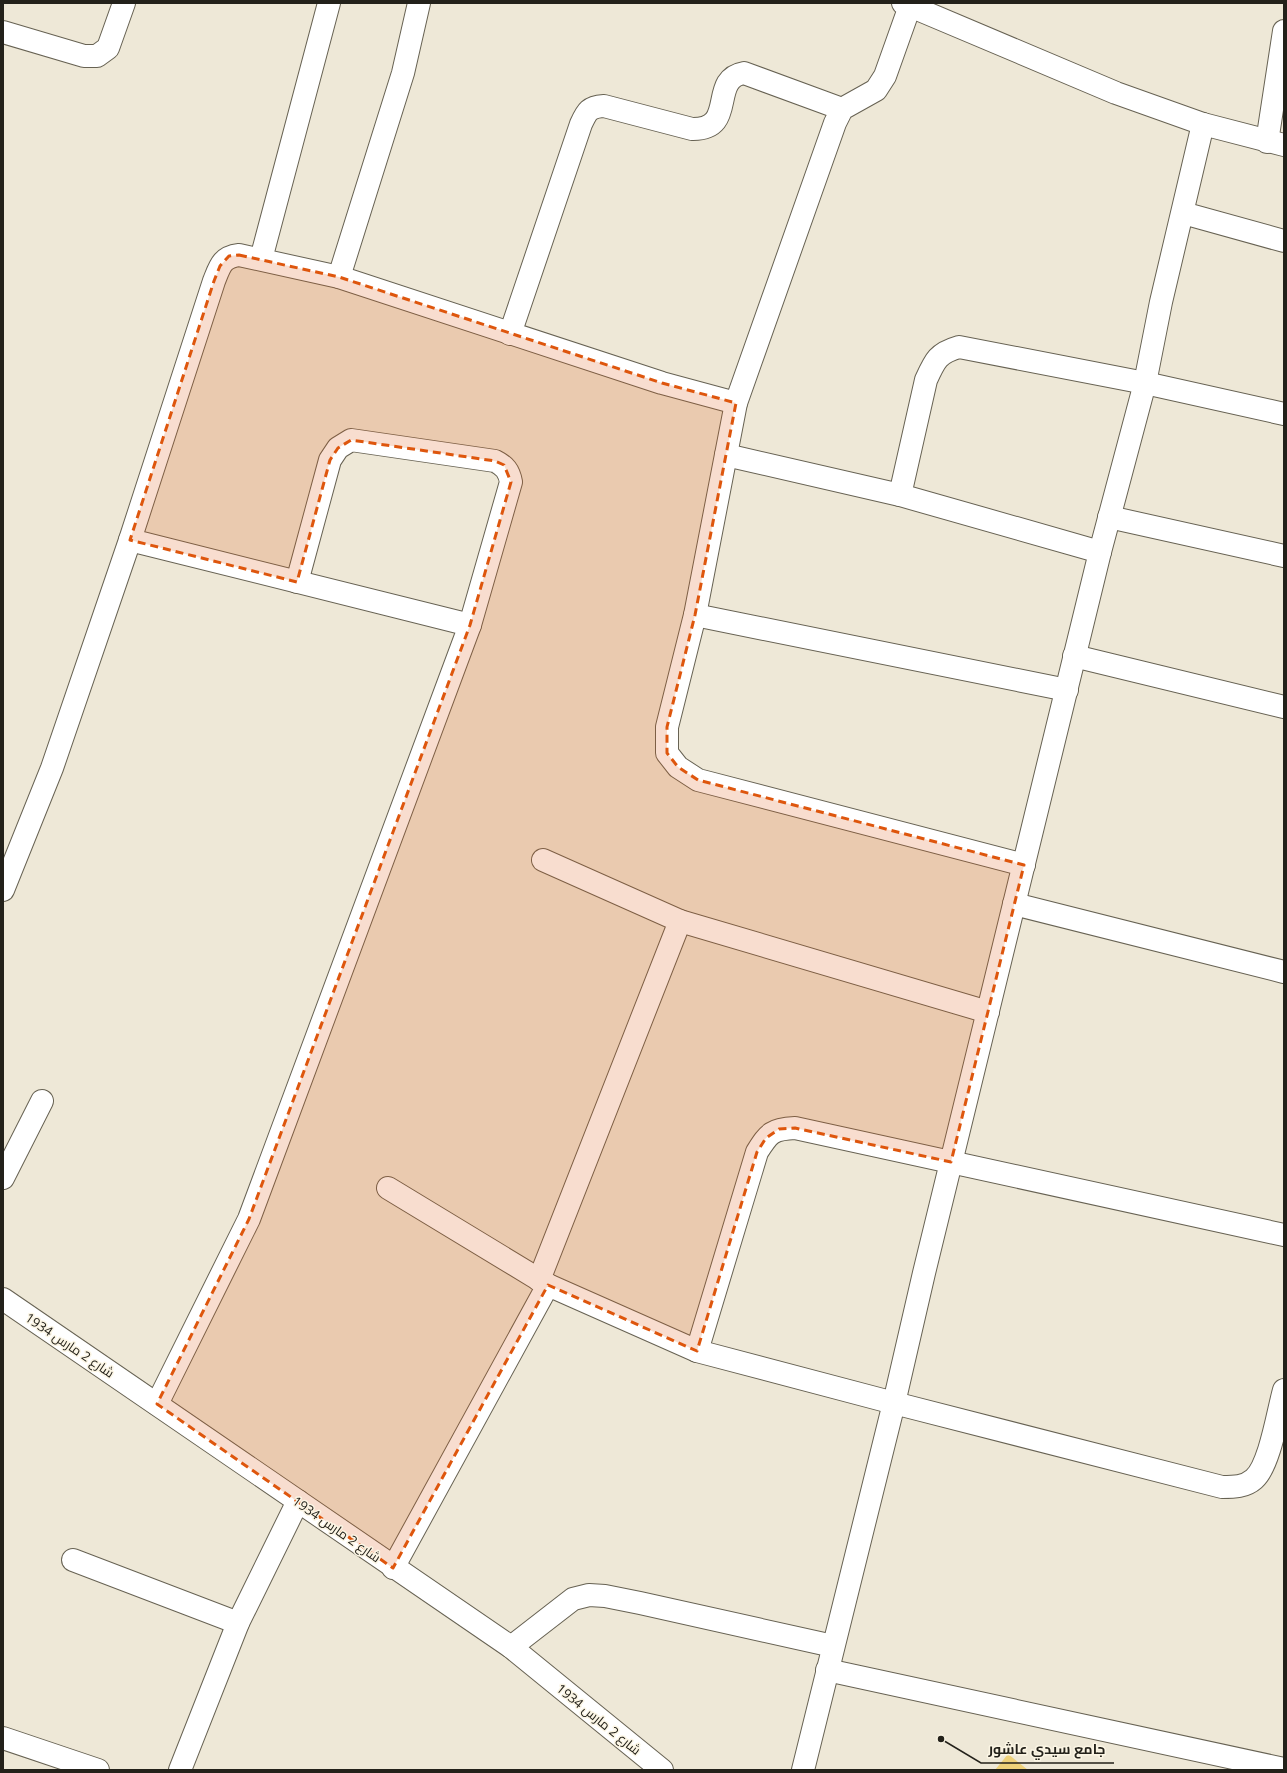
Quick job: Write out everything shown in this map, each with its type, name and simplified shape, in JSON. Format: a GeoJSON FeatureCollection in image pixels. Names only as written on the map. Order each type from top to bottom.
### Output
{"type":"FeatureCollection","features":[{"type":"Feature","properties":{"kind":"street"},"geometry":{"type":"LineString","coordinates":[[3,32],[84,56],[97,56],[108,48],[124,3]]}},
{"type":"Feature","properties":{"kind":"street"},"geometry":{"type":"LineString","coordinates":[[261,259],[328,3]]}},
{"type":"Feature","properties":{"kind":"street"},"geometry":{"type":"LineString","coordinates":[[339,277],[403,73],[419,3]]}},
{"type":"Feature","properties":{"kind":"street"},"geometry":{"type":"LineString","coordinates":[[1024,865],[698,780],[678,768],[667,753],[667,727],[696,615],[736,404],[834,123],[842,109],[876,90],[885,76],[908,4],[1116,93],[1203,124],[1276,143],[1284,31]]}},
{"type":"Feature","properties":{"kind":"street"},"geometry":{"type":"LineString","coordinates":[[510,334],[586,112],[594,107],[604,106],[692,129],[704,129],[712,126],[718,117],[729,80],[735,74],[744,73],[842,109]]}},
{"type":"Feature","properties":{"kind":"street"},"geometry":{"type":"LineString","coordinates":[[802,1770],[894,1403],[1074,656],[1145,383],[1161,302],[1203,124]]}},
{"type":"Feature","properties":{"kind":"street"},"geometry":{"type":"LineString","coordinates":[[1183,213],[1284,241]]}},
{"type":"Feature","properties":{"kind":"street"},"geometry":{"type":"LineString","coordinates":[[3,890],[52,768],[130,540],[220,266],[229,256],[239,255],[261,259],[339,277],[662,383],[736,404]]}},
{"type":"Feature","properties":{"kind":"street"},"geometry":{"type":"LineString","coordinates":[[900,495],[926,380],[934,363],[945,351],[959,347],[1145,383],[1284,414]]}},
{"type":"Feature","properties":{"kind":"street"},"geometry":{"type":"LineString","coordinates":[[157,1404],[249,1219],[470,625],[511,482],[510,473],[504,466],[495,461],[351,440],[338,448],[330,460],[297,582]]}},
{"type":"Feature","properties":{"kind":"street"},"geometry":{"type":"LineString","coordinates":[[726,455],[900,495],[1100,552]]}},
{"type":"Feature","properties":{"kind":"street"},"geometry":{"type":"LineString","coordinates":[[1109,517],[1284,556]]}},
{"type":"Feature","properties":{"kind":"street"},"geometry":{"type":"LineString","coordinates":[[130,540],[470,625]]}},
{"type":"Feature","properties":{"kind":"street"},"geometry":{"type":"LineString","coordinates":[[696,615],[1067,690]]}},
{"type":"Feature","properties":{"kind":"street"},"geometry":{"type":"LineString","coordinates":[[1074,656],[1284,707]]}},
{"type":"Feature","properties":{"kind":"street"},"geometry":{"type":"LineString","coordinates":[[543,860],[680,921],[988,1012]]}},
{"type":"Feature","properties":{"kind":"street"},"geometry":{"type":"LineString","coordinates":[[1014,904],[1284,972]]}},
{"type":"Feature","properties":{"kind":"street"},"geometry":{"type":"LineString","coordinates":[[393,1568],[544,1282],[680,921]]}},
{"type":"Feature","properties":{"kind":"street"},"geometry":{"type":"LineString","coordinates":[[3,1178],[42,1101]]}},
{"type":"Feature","properties":{"kind":"street"},"geometry":{"type":"LineString","coordinates":[[697,1351],[757,1152],[766,1138],[779,1129],[795,1128],[1284,1235]]}},
{"type":"Feature","properties":{"kind":"street"},"geometry":{"type":"LineString","coordinates":[[388,1188],[544,1282],[697,1351],[1222,1487],[1242,1486],[1254,1479],[1262,1467],[1268,1453],[1284,1390]]}},
{"type":"Feature","properties":{"kind":"street","name":"شارع 2 مارس 1934"},"geometry":{"type":"LineString","coordinates":[[3,1299],[298,1501],[393,1568],[511,1647],[649,1766]]}},
{"type":"Feature","properties":{"kind":"street"},"geometry":{"type":"LineString","coordinates":[[180,1770],[238,1623],[298,1501]]}},
{"type":"Feature","properties":{"kind":"street"},"geometry":{"type":"LineString","coordinates":[[73,1560],[238,1623]]}},
{"type":"Feature","properties":{"kind":"street"},"geometry":{"type":"LineString","coordinates":[[511,1647],[573,1599],[589,1595],[605,1596],[640,1603],[833,1646]]}},
{"type":"Feature","properties":{"kind":"street"},"geometry":{"type":"LineString","coordinates":[[827,1670],[1284,1770]]}},
{"type":"Feature","properties":{"kind":"street"},"geometry":{"type":"LineString","coordinates":[[3,1738],[98,1770]]}},
{"type":"Feature","properties":{"kind":"highlighted area"},"geometry":{"type":"Polygon","coordinates":[[[239,255],[339,277],[662,383],[736,403],[695,615],[667,727],[667,753],[678,767],[698,780],[1024,865],[951,1162],[795,1128],[779,1129],[766,1138],[757,1152],[697,1351],[548,1285],[393,1568],[157,1404],[249,1219],[470,625],[511,482],[504,465],[495,461],[351,440],[338,448],[330,460],[297,582],[130,540],[214,281],[220,266],[229,256],[239,255]]]}},
{"type":"Feature","properties":{"kind":"building"},"geometry":{"type":"Polygon","coordinates":[[[1008,1754],[1028,1770],[995,1770],[1008,1754]]]}},
{"type":"Feature","properties":{"kind":"place","name":"جامع سيدي عاشور"},"geometry":{"type":"Point","coordinates":[941,1739]}}]}
